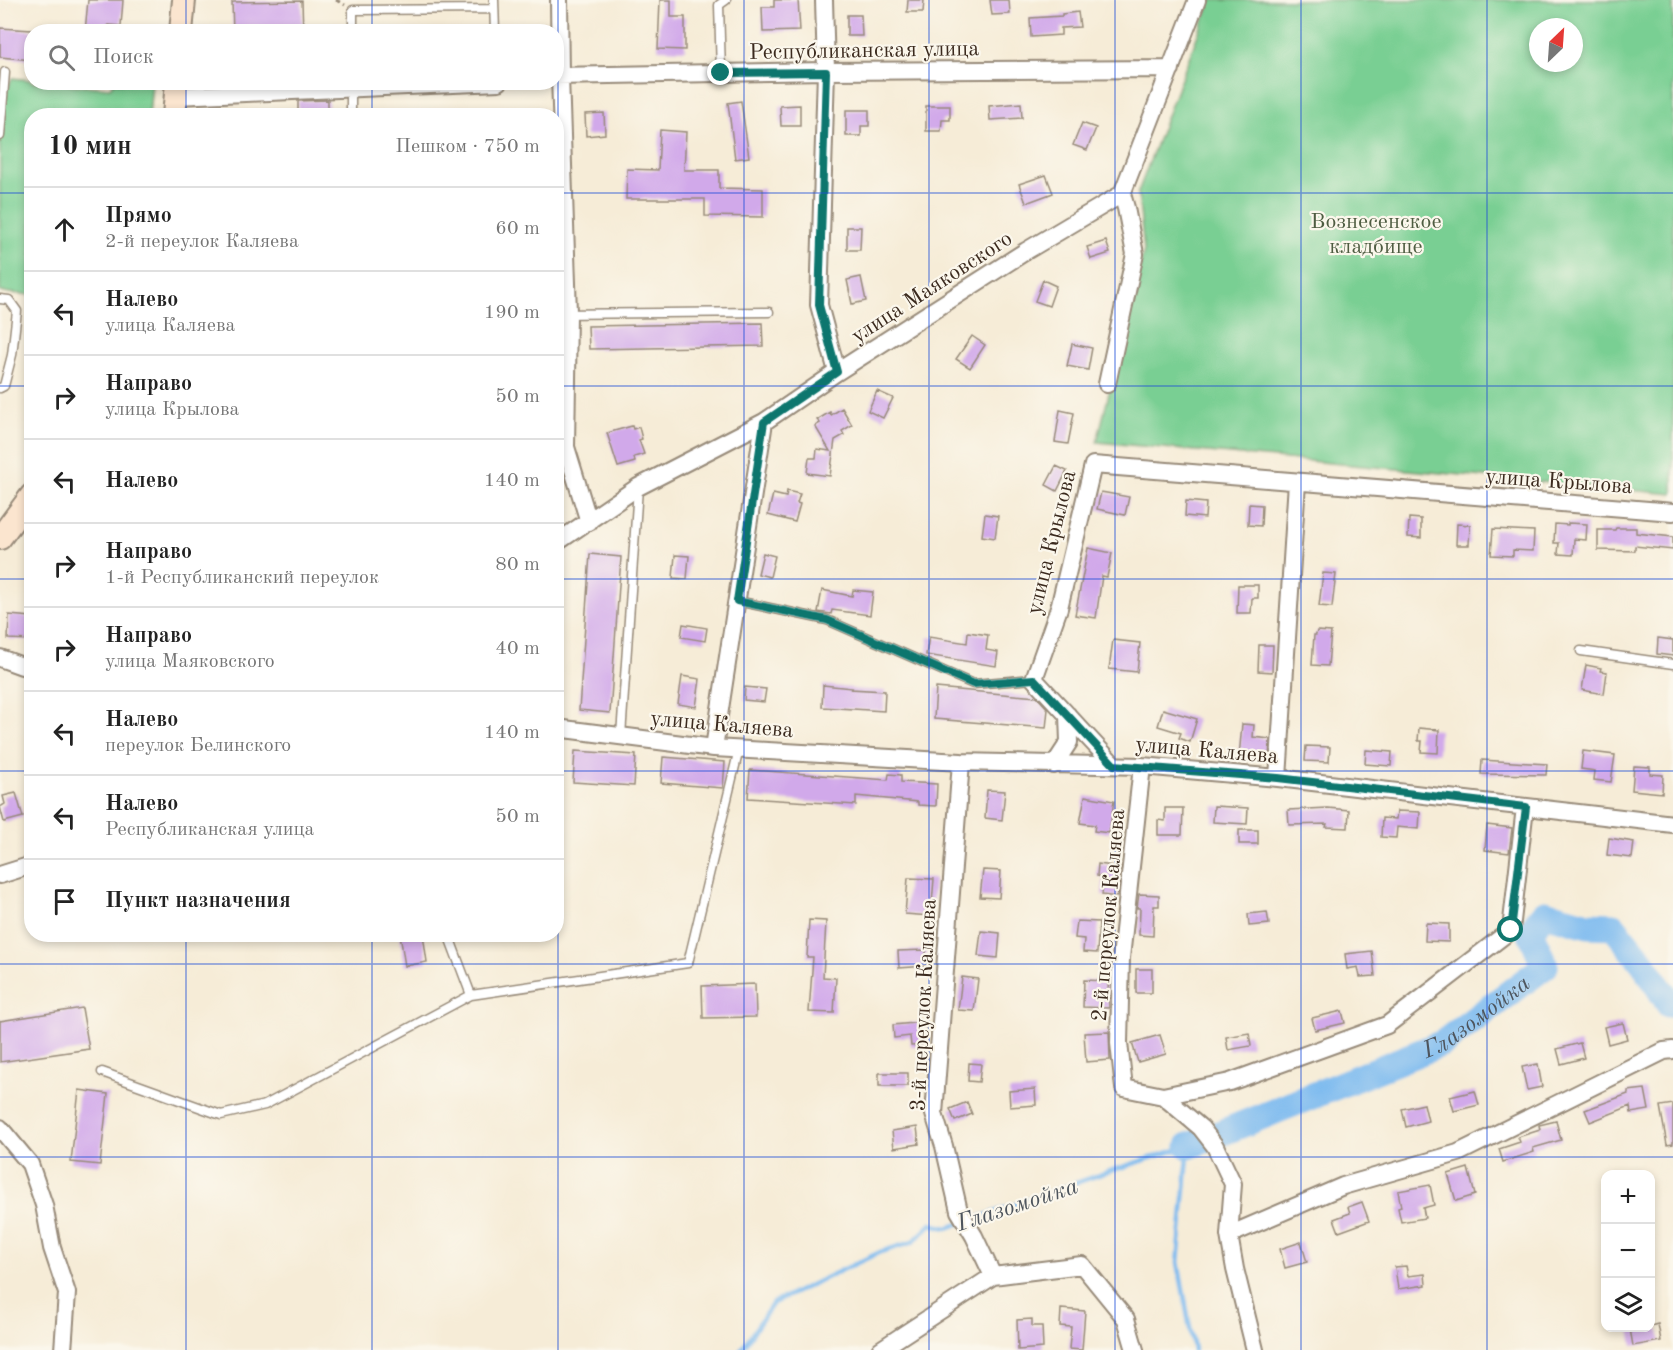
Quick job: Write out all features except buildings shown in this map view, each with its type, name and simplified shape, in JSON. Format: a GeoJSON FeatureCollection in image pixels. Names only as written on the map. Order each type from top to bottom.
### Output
{"type":"FeatureCollection","features":[{"type":"Feature","properties":{"kind":"street"},"geometry":{"type":"LineString","coordinates":[[182,24],[184,0]]}},
{"type":"Feature","properties":{"kind":"street"},"geometry":{"type":"LineString","coordinates":[[559,0],[559,24]]}},
{"type":"Feature","properties":{"kind":"street"},"geometry":{"type":"LineString","coordinates":[[825,0],[826,72],[819,305],[837,372]]}},
{"type":"Feature","properties":{"kind":"street"},"geometry":{"type":"LineString","coordinates":[[1107,384],[1135,254],[1122,194],[1197,0]]}},
{"type":"Feature","properties":{"kind":"street","name":"Республиканская улица"},"geometry":{"type":"LineString","coordinates":[[564,76],[1171,69]]}},
{"type":"Feature","properties":{"kind":"street"},"geometry":{"type":"LineString","coordinates":[[176,98],[284,90]]}},
{"type":"Feature","properties":{"kind":"street"},"geometry":{"type":"LineString","coordinates":[[558,90],[559,108]]}},
{"type":"Feature","properties":{"kind":"street","name":"улица Маяковского"},"geometry":{"type":"LineString","coordinates":[[564,538],[638,487],[764,422],[837,372],[1026,251],[1122,194]]}},
{"type":"Feature","properties":{"kind":"street"},"geometry":{"type":"LineString","coordinates":[[714,748],[764,422]]}},
{"type":"Feature","properties":{"kind":"street"},"geometry":{"type":"LineString","coordinates":[[564,455],[589,522]]}},
{"type":"Feature","properties":{"kind":"street","name":"улица Крылова"},"geometry":{"type":"LineString","coordinates":[[1034,679],[1059,608],[1093,465],[1673,512]]}},
{"type":"Feature","properties":{"kind":"street"},"geometry":{"type":"LineString","coordinates":[[1278,778],[1297,482]]}},
{"type":"Feature","properties":{"kind":"street"},"geometry":{"type":"LineString","coordinates":[[0,538],[24,506]]}},
{"type":"Feature","properties":{"kind":"street"},"geometry":{"type":"LineString","coordinates":[[0,658],[24,666]]}},
{"type":"Feature","properties":{"kind":"street"},"geometry":{"type":"LineString","coordinates":[[1034,679],[1114,765]]}},
{"type":"Feature","properties":{"kind":"street"},"geometry":{"type":"LineString","coordinates":[[1054,765],[1069,742],[1068,715]]}},
{"type":"Feature","properties":{"kind":"street","name":"улица Каляева"},"geometry":{"type":"LineString","coordinates":[[564,729],[714,748],[961,762],[1142,766],[1278,778],[1673,825]]}},
{"type":"Feature","properties":{"kind":"street","name":"3-й переулок Каляева"},"geometry":{"type":"LineString","coordinates":[[961,762],[934,1114],[959,1211],[993,1276]]}},
{"type":"Feature","properties":{"kind":"street","name":"2-й переулок Каляева"},"geometry":{"type":"LineString","coordinates":[[1142,766],[1121,958],[1119,1043],[1124,1088],[1163,1096],[1230,1082],[1387,1025],[1511,930],[1526,807]]}},
{"type":"Feature","properties":{"kind":"street"},"geometry":{"type":"LineString","coordinates":[[0,875],[24,868]]}},
{"type":"Feature","properties":{"kind":"street"},"geometry":{"type":"LineString","coordinates":[[1229,1235],[1343,1186],[1458,1153],[1664,1051],[1673,1050]]}},
{"type":"Feature","properties":{"kind":"street"},"geometry":{"type":"LineString","coordinates":[[1163,1096],[1201,1128],[1215,1146],[1233,1184],[1229,1235],[1255,1350]]}},
{"type":"Feature","properties":{"kind":"street"},"geometry":{"type":"LineString","coordinates":[[0,1128],[30,1164],[44,1205],[52,1248],[67,1293],[63,1350]]}},
{"type":"Feature","properties":{"kind":"street"},"geometry":{"type":"LineString","coordinates":[[880,1350],[993,1276],[1082,1265],[1126,1319],[1135,1350]]}},
{"type":"Feature","properties":{"kind":"lane"},"geometry":{"type":"LineString","coordinates":[[721,73],[719,5],[726,0]]}},
{"type":"Feature","properties":{"kind":"lane"},"geometry":{"type":"LineString","coordinates":[[353,24],[353,10],[494,5],[495,24]]}},
{"type":"Feature","properties":{"kind":"lane"},"geometry":{"type":"LineString","coordinates":[[0,136],[5,72]]}},
{"type":"Feature","properties":{"kind":"lane"},"geometry":{"type":"LineString","coordinates":[[351,90],[351,108]]}},
{"type":"Feature","properties":{"kind":"lane"},"geometry":{"type":"LineString","coordinates":[[0,299],[9,300],[17,311],[12,355],[4,386],[0,388]]}},
{"type":"Feature","properties":{"kind":"lane"},"geometry":{"type":"LineString","coordinates":[[564,314],[769,312]]}},
{"type":"Feature","properties":{"kind":"lane"},"geometry":{"type":"LineString","coordinates":[[621,736],[638,487]]}},
{"type":"Feature","properties":{"kind":"lane"},"geometry":{"type":"LineString","coordinates":[[737,601],[827,620],[973,684],[1034,679]]}},
{"type":"Feature","properties":{"kind":"lane"},"geometry":{"type":"LineString","coordinates":[[1581,651],[1673,664]]}},
{"type":"Feature","properties":{"kind":"lane"},"geometry":{"type":"LineString","coordinates":[[102,1072],[221,1115],[265,1105],[471,995],[688,963],[739,749]]}},
{"type":"Feature","properties":{"kind":"lane"},"geometry":{"type":"LineString","coordinates":[[451,942],[471,995]]}},
{"type":"Feature","properties":{"kind":"green space","name":"Вознесенское кладбище"},"geometry":{"type":"Polygon","coordinates":[[[1211,0],[1673,0],[1673,494],[1097,442],[1144,250],[1138,192],[1211,0]]]}},
{"type":"Feature","properties":{"kind":"green space"},"geometry":{"type":"Polygon","coordinates":[[[12,78],[24,79],[24,90],[151,90],[150,108],[24,108],[24,294],[0,292],[0,87],[6,92],[12,78]]]}},
{"type":"Feature","properties":{"kind":"waterway","name":"Глазомойка"},"geometry":{"type":"LineString","coordinates":[[1189,1146],[1443,1043],[1545,966],[1530,931],[1545,913],[1588,925],[1613,926],[1644,964],[1669,1004],[1673,1004]]}},
{"type":"Feature","properties":{"kind":"waterway","name":"Глазомойка"},"geometry":{"type":"LineString","coordinates":[[969,1221],[1107,1172],[1189,1146],[1178,1262],[1194,1350]]}},
{"type":"Feature","properties":{"kind":"waterway","name":"Глазомойка"},"geometry":{"type":"LineString","coordinates":[[741,1350],[773,1303],[880,1252],[913,1242],[931,1224],[947,1228],[961,1223]]}},
{"type":"Feature","properties":{"kind":"route"},"geometry":{"type":"LineString","coordinates":[[721,73],[826,72],[819,305],[837,372],[764,422],[737,601],[827,620],[973,684],[1034,679],[1114,765],[1278,778],[1526,807],[1511,930]]}}]}
